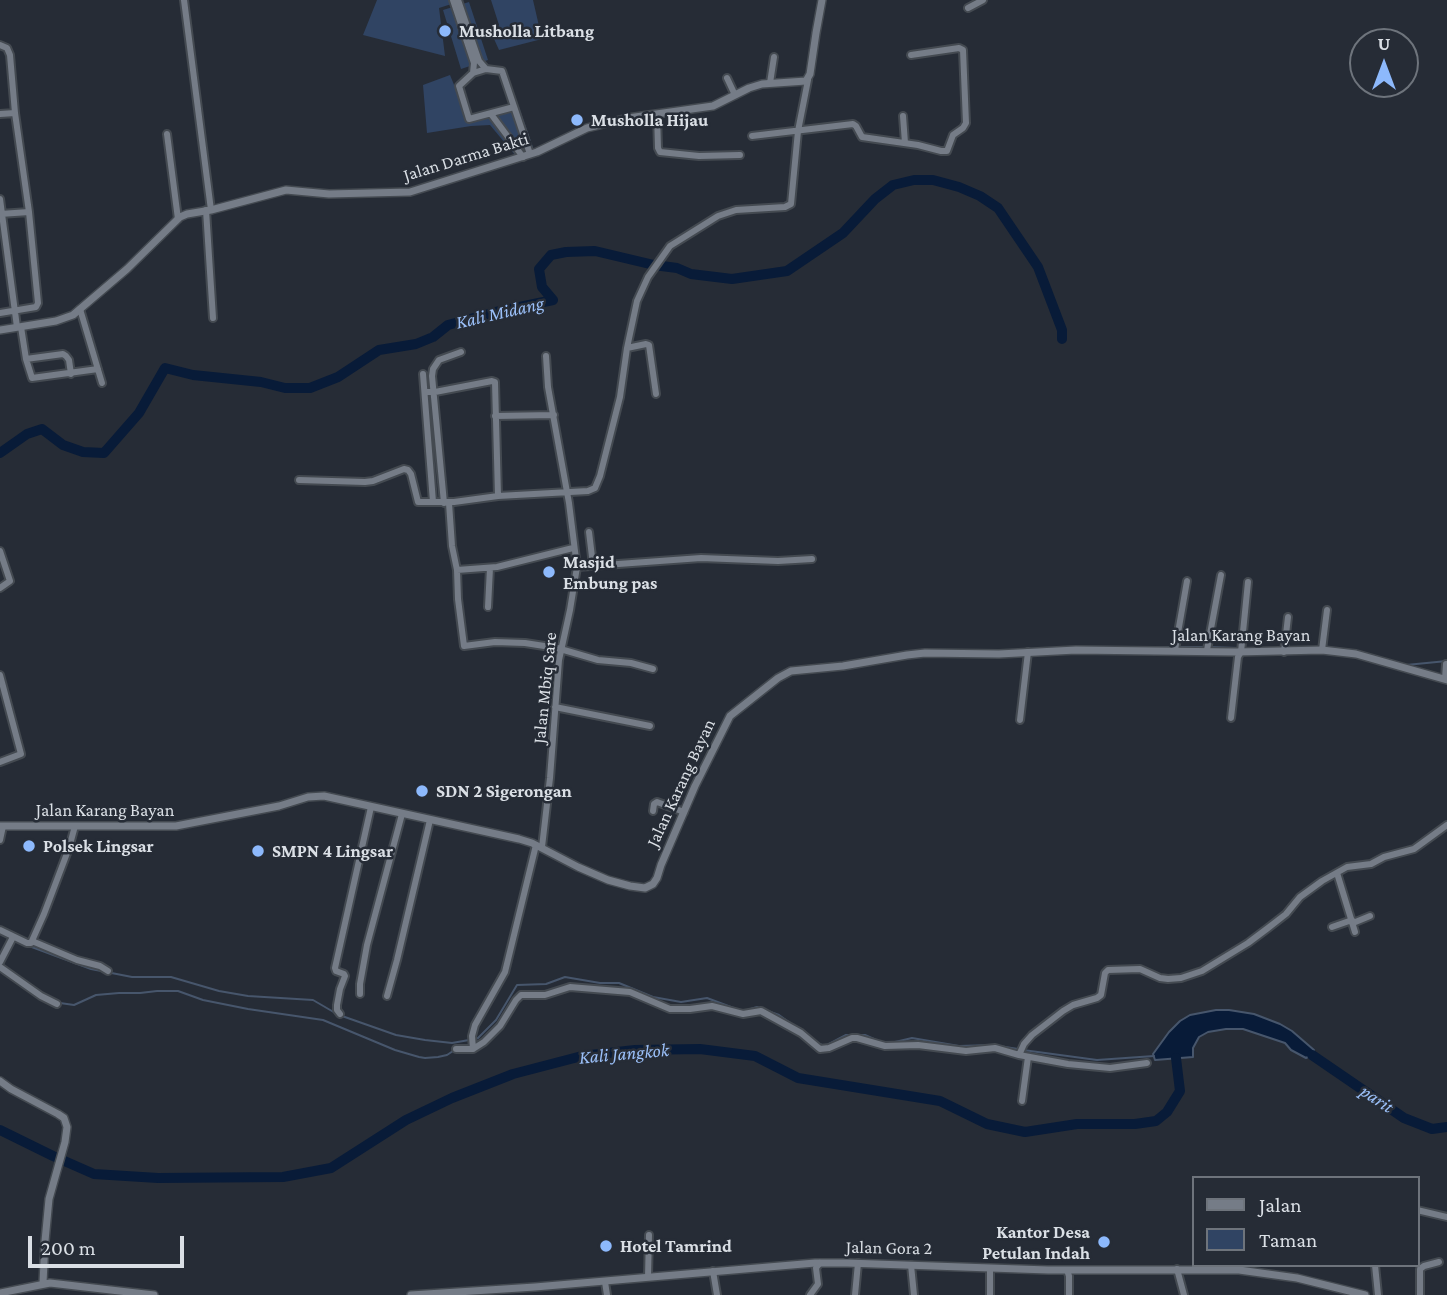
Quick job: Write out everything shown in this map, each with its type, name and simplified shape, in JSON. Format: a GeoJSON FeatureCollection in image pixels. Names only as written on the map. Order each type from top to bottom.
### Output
{"type":"FeatureCollection","features":[{"type":"Feature","properties":{"kind":"street"},"geometry":{"type":"LineString","coordinates":[[184,0],[208,210],[213,318]]}},
{"type":"Feature","properties":{"kind":"street"},"geometry":{"type":"LineString","coordinates":[[299,480],[365,482],[404,469],[411,474],[417,501],[446,503],[498,496],[591,490],[597,484],[620,397],[637,301],[659,261],[670,246],[718,216],[736,210],[785,207],[791,204],[798,131],[822,0]]}},
{"type":"Feature","properties":{"kind":"street"},"geometry":{"type":"LineString","coordinates":[[968,8],[983,0]]}},
{"type":"Feature","properties":{"kind":"street"},"geometry":{"type":"LineString","coordinates":[[456,2],[476,62],[486,69]]}},
{"type":"Feature","properties":{"kind":"street"},"geometry":{"type":"LineString","coordinates":[[0,45],[7,48],[10,55],[38,304],[36,307],[0,313]]}},
{"type":"Feature","properties":{"kind":"street"},"geometry":{"type":"LineString","coordinates":[[752,136],[853,124],[862,137],[947,151],[953,135],[965,126],[967,116],[963,50],[958,48],[911,55]]}},
{"type":"Feature","properties":{"kind":"street"},"geometry":{"type":"LineString","coordinates":[[770,83],[774,57]]}},
{"type":"Feature","properties":{"kind":"street"},"geometry":{"type":"LineString","coordinates":[[476,62],[472,73],[459,86],[468,117],[471,119],[514,107]]}},
{"type":"Feature","properties":{"kind":"street"},"geometry":{"type":"LineString","coordinates":[[472,73],[486,69],[502,71],[527,155]]}},
{"type":"Feature","properties":{"kind":"street"},"geometry":{"type":"LineString","coordinates":[[727,78],[735,96]]}},
{"type":"Feature","properties":{"kind":"street","name":"Jalan Darma Bakti"},"geometry":{"type":"LineString","coordinates":[[0,330],[66,319],[127,269],[178,219],[187,214],[286,190],[329,194],[410,192],[527,155],[587,128],[713,106],[752,86],[808,80]]}},
{"type":"Feature","properties":{"kind":"street"},"geometry":{"type":"LineString","coordinates":[[0,114],[15,113]]}},
{"type":"Feature","properties":{"kind":"street"},"geometry":{"type":"LineString","coordinates":[[491,114],[527,155]]}},
{"type":"Feature","properties":{"kind":"street"},"geometry":{"type":"LineString","coordinates":[[657,114],[660,152],[699,156],[740,155]]}},
{"type":"Feature","properties":{"kind":"street"},"geometry":{"type":"LineString","coordinates":[[904,116],[905,144]]}},
{"type":"Feature","properties":{"kind":"street"},"geometry":{"type":"LineString","coordinates":[[167,134],[178,219]]}},
{"type":"Feature","properties":{"kind":"street"},"geometry":{"type":"LineString","coordinates":[[0,199],[14,311],[32,378],[99,369]]}},
{"type":"Feature","properties":{"kind":"street"},"geometry":{"type":"LineString","coordinates":[[1,214],[29,212]]}},
{"type":"Feature","properties":{"kind":"street"},"geometry":{"type":"LineString","coordinates":[[80,309],[102,383]]}},
{"type":"Feature","properties":{"kind":"street"},"geometry":{"type":"LineString","coordinates":[[627,348],[649,345],[656,394]]}},
{"type":"Feature","properties":{"kind":"street"},"geometry":{"type":"LineString","coordinates":[[461,352],[441,358],[432,376],[435,421],[457,570],[464,646],[521,642],[653,669]]}},
{"type":"Feature","properties":{"kind":"street"},"geometry":{"type":"LineString","coordinates":[[26,359],[63,354],[68,358],[71,374]]}},
{"type":"Feature","properties":{"kind":"street","name":"Jalan Mbiq Sare"},"geometry":{"type":"LineString","coordinates":[[473,1048],[475,1025],[505,972],[539,846],[550,778],[559,660],[576,577],[567,491],[548,387],[546,356]]}},
{"type":"Feature","properties":{"kind":"street"},"geometry":{"type":"LineString","coordinates":[[423,374],[433,502]]}},
{"type":"Feature","properties":{"kind":"street"},"geometry":{"type":"LineString","coordinates":[[425,393],[494,381],[498,496]]}},
{"type":"Feature","properties":{"kind":"street"},"geometry":{"type":"LineString","coordinates":[[495,416],[554,415]]}},
{"type":"Feature","properties":{"kind":"street"},"geometry":{"type":"LineString","coordinates":[[589,532],[593,565]]}},
{"type":"Feature","properties":{"kind":"street"},"geometry":{"type":"LineString","coordinates":[[457,570],[489,568],[573,548]]}},
{"type":"Feature","properties":{"kind":"street"},"geometry":{"type":"LineString","coordinates":[[0,551],[10,582],[0,588]]}},
{"type":"Feature","properties":{"kind":"street"},"geometry":{"type":"LineString","coordinates":[[577,567],[701,558],[778,561],[812,559]]}},
{"type":"Feature","properties":{"kind":"street"},"geometry":{"type":"LineString","coordinates":[[488,607],[489,568]]}},
{"type":"Feature","properties":{"kind":"street"},"geometry":{"type":"LineString","coordinates":[[1207,650],[1221,575]]}},
{"type":"Feature","properties":{"kind":"street"},"geometry":{"type":"LineString","coordinates":[[1175,650],[1187,581]]}},
{"type":"Feature","properties":{"kind":"street"},"geometry":{"type":"LineString","coordinates":[[1231,718],[1248,582]]}},
{"type":"Feature","properties":{"kind":"street"},"geometry":{"type":"LineString","coordinates":[[1322,650],[1326,610]]}},
{"type":"Feature","properties":{"kind":"street"},"geometry":{"type":"LineString","coordinates":[[1284,652],[1288,617]]}},
{"type":"Feature","properties":{"kind":"street","name":"Jalan Karang Bayan"},"geometry":{"type":"LineString","coordinates":[[2,826],[176,826],[279,806],[314,796],[329,797],[493,832],[539,846],[608,880],[636,888],[647,888],[657,878],[684,812],[730,716],[787,673],[797,670],[843,666],[913,654],[1083,649],[1241,652],[1322,650],[1356,654],[1446,679]]}},
{"type":"Feature","properties":{"kind":"street"},"geometry":{"type":"LineString","coordinates":[[1020,720],[1028,652]]}},
{"type":"Feature","properties":{"kind":"street"},"geometry":{"type":"LineString","coordinates":[[1446,664],[1446,679]]}},
{"type":"Feature","properties":{"kind":"street"},"geometry":{"type":"LineString","coordinates":[[0,675],[21,754],[0,762]]}},
{"type":"Feature","properties":{"kind":"street"},"geometry":{"type":"LineString","coordinates":[[555,707],[650,726]]}},
{"type":"Feature","properties":{"kind":"street"},"geometry":{"type":"LineString","coordinates":[[653,811],[657,802],[684,812]]}},
{"type":"Feature","properties":{"kind":"street"},"geometry":{"type":"LineString","coordinates":[[340,1014],[337,1005],[345,976],[335,968],[371,807]]}},
{"type":"Feature","properties":{"kind":"street"},"geometry":{"type":"LineString","coordinates":[[360,993],[367,945],[402,814]]}},
{"type":"Feature","properties":{"kind":"street"},"geometry":{"type":"LineString","coordinates":[[387,996],[430,820]]}},
{"type":"Feature","properties":{"kind":"street"},"geometry":{"type":"LineString","coordinates":[[1020,1052],[1032,1035],[1063,1011],[1101,995],[1108,970],[1140,969],[1168,979],[1202,971],[1248,943],[1283,917],[1307,891],[1347,867],[1371,864],[1414,849],[1447,825]]}},
{"type":"Feature","properties":{"kind":"street"},"geometry":{"type":"LineString","coordinates":[[0,840],[2,826]]}},
{"type":"Feature","properties":{"kind":"street"},"geometry":{"type":"LineString","coordinates":[[0,930],[12,939],[31,943],[69,848],[75,826]]}},
{"type":"Feature","properties":{"kind":"street"},"geometry":{"type":"LineString","coordinates":[[1337,873],[1355,932]]}},
{"type":"Feature","properties":{"kind":"street"},"geometry":{"type":"LineString","coordinates":[[1332,927],[1370,916]]}},
{"type":"Feature","properties":{"kind":"street"},"geometry":{"type":"LineString","coordinates":[[12,939],[0,965],[41,996],[57,1004]]}},
{"type":"Feature","properties":{"kind":"street"},"geometry":{"type":"LineString","coordinates":[[32,941],[108,971]]}},
{"type":"Feature","properties":{"kind":"street"},"geometry":{"type":"LineString","coordinates":[[456,1049],[467,1050],[481,1045],[496,1032],[521,995],[545,995],[573,987],[630,992],[670,1009],[712,1006],[743,1014],[761,1011],[794,1028],[820,1049],[857,1038],[880,1045],[918,1045],[966,1051],[995,1048],[1057,1063],[1106,1067],[1129,1067],[1147,1063]]}},
{"type":"Feature","properties":{"kind":"street"},"geometry":{"type":"LineString","coordinates":[[1022,1101],[1028,1056]]}},
{"type":"Feature","properties":{"kind":"street"},"geometry":{"type":"LineString","coordinates":[[0,1081],[62,1117],[66,1123],[64,1147],[48,1206],[43,1283]]}},
{"type":"Feature","properties":{"kind":"street"},"geometry":{"type":"LineString","coordinates":[[1419,1210],[1447,1217]]}},
{"type":"Feature","properties":{"kind":"street"},"geometry":{"type":"LineString","coordinates":[[648,1277],[649,1236]]}},
{"type":"Feature","properties":{"kind":"street"},"geometry":{"type":"LineString","coordinates":[[855,1295],[858,1262]]}},
{"type":"Feature","properties":{"kind":"street","name":"Jalan Gora 2"},"geometry":{"type":"LineString","coordinates":[[411,1295],[858,1262],[1067,1270],[1219,1269],[1297,1278],[1365,1295]]}},
{"type":"Feature","properties":{"kind":"street"},"geometry":{"type":"LineString","coordinates":[[1420,1295],[1420,1269],[1439,1262]]}},
{"type":"Feature","properties":{"kind":"street"},"geometry":{"type":"LineString","coordinates":[[810,1295],[818,1284],[816,1268],[820,1263]]}},
{"type":"Feature","properties":{"kind":"street"},"geometry":{"type":"LineString","coordinates":[[911,1265],[914,1295]]}},
{"type":"Feature","properties":{"kind":"street"},"geometry":{"type":"LineString","coordinates":[[1375,1267],[1378,1295]]}},
{"type":"Feature","properties":{"kind":"street"},"geometry":{"type":"LineString","coordinates":[[990,1268],[990,1295]]}},
{"type":"Feature","properties":{"kind":"street"},"geometry":{"type":"LineString","coordinates":[[1177,1269],[1184,1295]]}},
{"type":"Feature","properties":{"kind":"street"},"geometry":{"type":"LineString","coordinates":[[1067,1270],[1069,1295]]}},
{"type":"Feature","properties":{"kind":"street"},"geometry":{"type":"LineString","coordinates":[[713,1271],[717,1295]]}},
{"type":"Feature","properties":{"kind":"street"},"geometry":{"type":"LineString","coordinates":[[605,1282],[607,1295]]}},
{"type":"Feature","properties":{"kind":"street"},"geometry":{"type":"LineString","coordinates":[[0,1293],[43,1283],[55,1283],[154,1295]]}},
{"type":"Feature","properties":{"kind":"street"},"geometry":{"type":"LineString","coordinates":[[78,1295],[80,1286]]}},
{"type":"Feature","properties":{"kind":"green space"},"geometry":{"type":"Polygon","coordinates":[[[377,0],[464,0],[439,8],[445,56],[363,35],[377,0]]]}},
{"type":"Feature","properties":{"kind":"green space"},"geometry":{"type":"Polygon","coordinates":[[[491,0],[533,0],[542,39],[499,50],[490,30],[499,25],[491,0]]]}},
{"type":"Feature","properties":{"kind":"green space"},"geometry":{"type":"Polygon","coordinates":[[[469,2],[488,60],[461,69],[443,10],[469,2]]]}},
{"type":"Feature","properties":{"kind":"green space"},"geometry":{"type":"Polygon","coordinates":[[[450,75],[468,119],[519,107],[534,150],[515,155],[490,125],[427,133],[423,85],[450,75]]]}},
{"type":"Feature","properties":{"kind":"shaded area"},"geometry":{"type":"Polygon","coordinates":[[[1216,1010],[1254,1014],[1280,1024],[1314,1050],[1312,1055],[1306,1058],[1291,1050],[1285,1043],[1243,1029],[1226,1029],[1208,1032],[1199,1037],[1193,1048],[1193,1057],[1155,1060],[1153,1054],[1180,1021],[1190,1015],[1216,1010]]]}},
{"type":"Feature","properties":{"kind":"waterway","name":"Kali Midang"},"geometry":{"type":"LineString","coordinates":[[0,453],[27,434],[42,429],[63,445],[83,452],[104,453],[139,413],[165,368],[193,375],[261,382],[285,388],[310,388],[338,377],[379,350],[416,344],[433,337],[448,325],[553,300],[542,287],[539,269],[551,255],[595,251],[677,268],[691,274],[732,279],[787,271],[843,233],[875,199],[893,185],[914,180],[933,180],[959,187],[998,208],[1038,267],[1062,330],[1062,339]]}},
{"type":"Feature","properties":{"kind":"waterway"},"geometry":{"type":"LineString","coordinates":[[1145,647],[1174,647]]}},
{"type":"Feature","properties":{"kind":"waterway"},"geometry":{"type":"LineString","coordinates":[[1178,647],[1204,647]]}},
{"type":"Feature","properties":{"kind":"waterway"},"geometry":{"type":"LineString","coordinates":[[1210,647],[1238,648]]}},
{"type":"Feature","properties":{"kind":"waterway"},"geometry":{"type":"LineString","coordinates":[[1406,665],[1447,661]]}},
{"type":"Feature","properties":{"kind":"waterway"},"geometry":{"type":"LineString","coordinates":[[29,946],[91,969],[132,977],[171,977],[248,996],[313,1000],[337,1014]]}},
{"type":"Feature","properties":{"kind":"waterway"},"geometry":{"type":"LineString","coordinates":[[2,964],[12,972]]}},
{"type":"Feature","properties":{"kind":"waterway"},"geometry":{"type":"LineString","coordinates":[[474,1039],[496,1020],[517,985],[546,984],[565,977],[619,983],[653,997],[681,1002],[707,998],[739,1010]]}},
{"type":"Feature","properties":{"kind":"waterway"},"geometry":{"type":"LineString","coordinates":[[60,1003],[74,1005],[96,995],[178,991],[203,1000],[323,1020],[419,1057],[438,1057],[453,1051]]}},
{"type":"Feature","properties":{"kind":"waterway"},"geometry":{"type":"LineString","coordinates":[[747,1010],[757,1007],[779,1015],[793,1025]]}},
{"type":"Feature","properties":{"kind":"waterway"},"geometry":{"type":"LineString","coordinates":[[342,1016],[396,1035],[452,1043],[469,1040]]}},
{"type":"Feature","properties":{"kind":"waterway"},"geometry":{"type":"LineString","coordinates":[[817,1043],[825,1046],[846,1035],[865,1035],[883,1043]]}},
{"type":"Feature","properties":{"kind":"waterway"},"geometry":{"type":"LineString","coordinates":[[895,1042],[912,1038],[959,1046],[993,1045]]}},
{"type":"Feature","properties":{"kind":"waterway"},"geometry":{"type":"LineString","coordinates":[[999,1046],[1018,1049]]}},
{"type":"Feature","properties":{"kind":"waterway","name":"Kali Jangkok"},"geometry":{"type":"LineString","coordinates":[[0,1130],[94,1174],[158,1178],[283,1177],[331,1168],[406,1120],[513,1074],[582,1056],[635,1050],[700,1049],[755,1056],[798,1078],[940,1101],[987,1124],[1025,1132],[1077,1124],[1135,1124],[1156,1121],[1167,1112],[1180,1091],[1176,1058]]}},
{"type":"Feature","properties":{"kind":"waterway"},"geometry":{"type":"LineString","coordinates":[[1023,1050],[1097,1060],[1154,1056]]}},
{"type":"Feature","properties":{"kind":"waterway","name":"parit"},"geometry":{"type":"LineString","coordinates":[[1312,1055],[1404,1118],[1432,1129],[1447,1127]]}},
{"type":"Feature","properties":{"kind":"place","name":"Musholla Litbang"},"geometry":{"type":"Point","coordinates":[445,31]}},
{"type":"Feature","properties":{"kind":"place","name":"Musholla Hijau"},"geometry":{"type":"Point","coordinates":[577,120]}},
{"type":"Feature","properties":{"kind":"place","name":"Masjid Embung pas"},"geometry":{"type":"Point","coordinates":[549,572]}},
{"type":"Feature","properties":{"kind":"place","name":"SDN 2 Sigerongan"},"geometry":{"type":"Point","coordinates":[422,791]}},
{"type":"Feature","properties":{"kind":"place","name":"Polsek Lingsar"},"geometry":{"type":"Point","coordinates":[29,846]}},
{"type":"Feature","properties":{"kind":"place","name":"SMPN 4 Lingsar"},"geometry":{"type":"Point","coordinates":[258,851]}},
{"type":"Feature","properties":{"kind":"place","name":"Kantor Desa Petulan Indah"},"geometry":{"type":"Point","coordinates":[1104,1242]}},
{"type":"Feature","properties":{"kind":"place","name":"Hotel Tamrind"},"geometry":{"type":"Point","coordinates":[606,1246]}}]}
